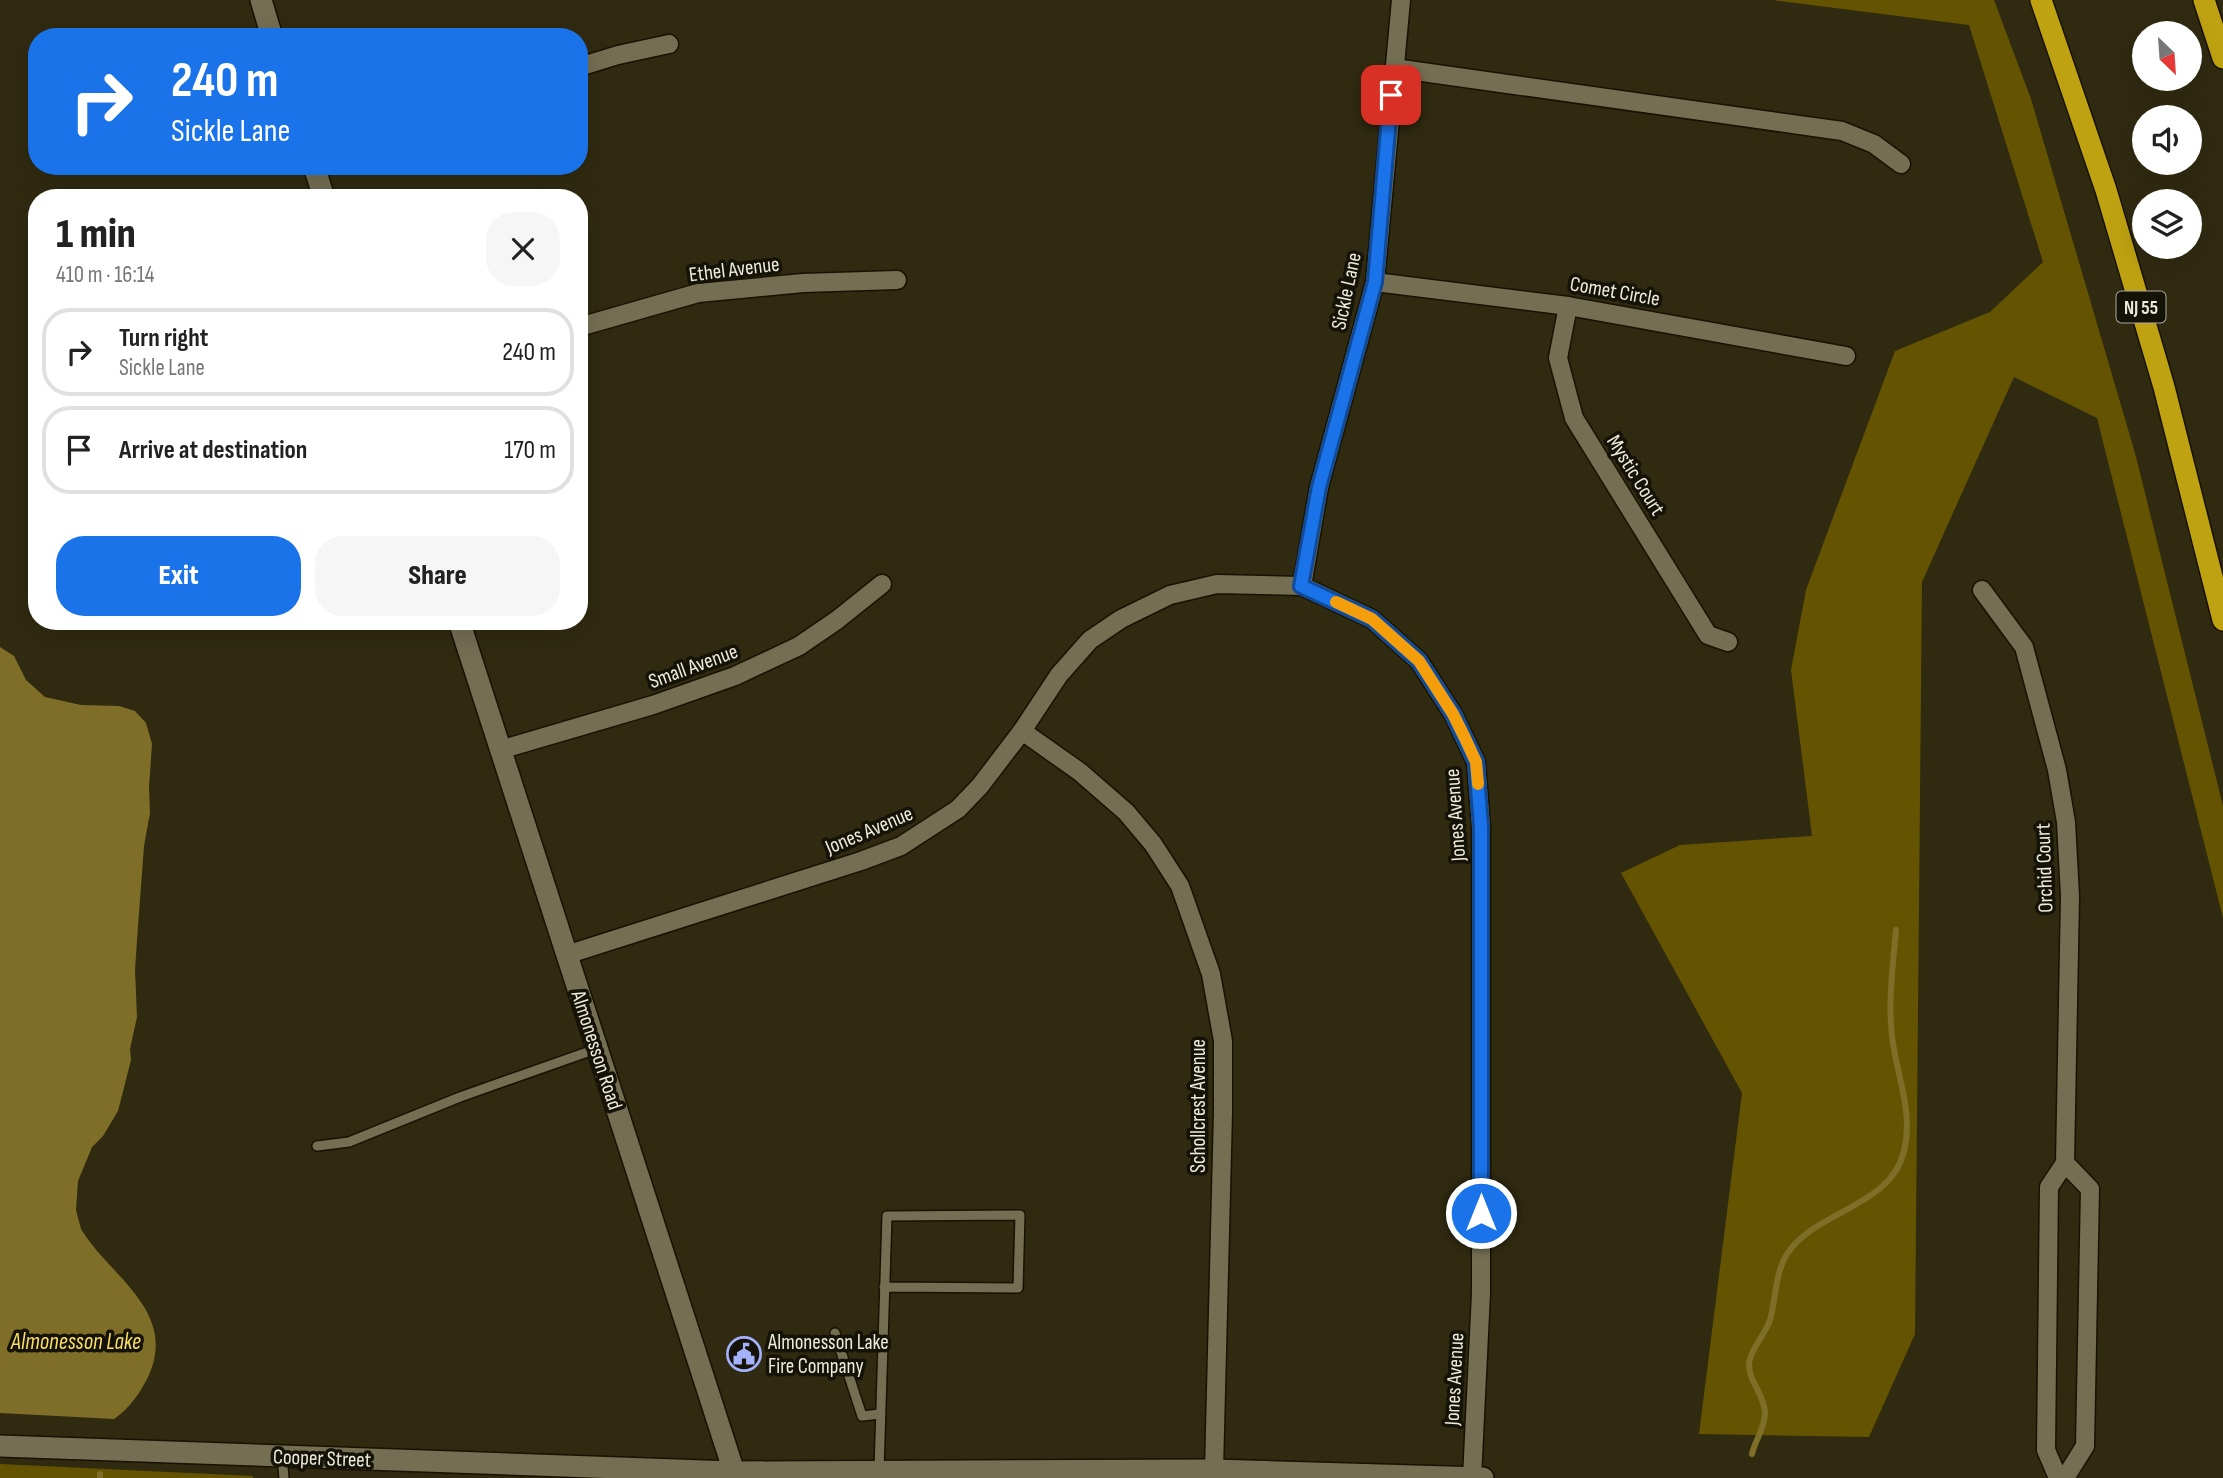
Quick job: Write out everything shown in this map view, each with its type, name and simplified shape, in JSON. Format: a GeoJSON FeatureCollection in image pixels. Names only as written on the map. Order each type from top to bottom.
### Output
{"type":"FeatureCollection","features":[{"type":"Feature","properties":{"kind":"highway","name":"NJ 55"},"geometry":{"type":"LineString","coordinates":[[2041,0],[2106,190],[2164,387],[2223,620]]}},
{"type":"Feature","properties":{"kind":"highway"},"geometry":{"type":"LineString","coordinates":[[2204,0],[2223,58]]}},
{"type":"Feature","properties":{"kind":"main road"},"geometry":{"type":"LineString","coordinates":[[261,0],[269,28]]}},
{"type":"Feature","properties":{"kind":"main road","name":"Almonesson Road"},"geometry":{"type":"LineString","coordinates":[[462,630],[734,1475]]}},
{"type":"Feature","properties":{"kind":"main road","name":"Cooper Street"},"geometry":{"type":"LineString","coordinates":[[0,1446],[282,1456],[581,1472],[734,1475],[878,1471],[1099,1474],[1214,1470],[1483,1478]]}},
{"type":"Feature","properties":{"kind":"street","name":"Sickle Lane"},"geometry":{"type":"LineString","coordinates":[[1301,586],[1319,487],[1375,282],[1401,0]]}},
{"type":"Feature","properties":{"kind":"street"},"geometry":{"type":"LineString","coordinates":[[588,64],[669,44]]}},
{"type":"Feature","properties":{"kind":"street"},"geometry":{"type":"LineString","coordinates":[[1394,68],[1842,131],[1874,144],[1900,164]]}},
{"type":"Feature","properties":{"kind":"street","name":"Ethel Avenue"},"geometry":{"type":"LineString","coordinates":[[588,324],[698,293],[803,283],[897,280]]}},
{"type":"Feature","properties":{"kind":"street","name":"Comet Circle"},"geometry":{"type":"LineString","coordinates":[[1375,282],[1568,306],[1846,356]]}},
{"type":"Feature","properties":{"kind":"street","name":"Mystic Court"},"geometry":{"type":"LineString","coordinates":[[1568,306],[1558,358],[1574,418],[1708,635],[1728,642]]}},
{"type":"Feature","properties":{"kind":"street","name":"Small Avenue"},"geometry":{"type":"LineString","coordinates":[[500,750],[653,705],[735,676],[799,646],[882,584]]}},
{"type":"Feature","properties":{"kind":"street","name":"Jones Avenue"},"geometry":{"type":"LineString","coordinates":[[566,955],[901,846],[958,809],[1022,732],[1059,675],[1090,640],[1121,619],[1170,595],[1217,584],[1301,586],[1372,619],[1419,661],[1453,714],[1476,762],[1481,827],[1481,1293],[1472,1478]]}},
{"type":"Feature","properties":{"kind":"street","name":"Orchid Court"},"geometry":{"type":"LineString","coordinates":[[1982,590],[2024,647],[2057,770],[2066,822],[2070,896],[2065,1163],[2049,1187],[2046,1450],[2058,1478]]}},
{"type":"Feature","properties":{"kind":"street","name":"Schollcrest Avenue"},"geometry":{"type":"LineString","coordinates":[[1022,732],[1080,772],[1126,812],[1153,844],[1181,886],[1211,974],[1223,1053],[1214,1470]]}},
{"type":"Feature","properties":{"kind":"street"},"geometry":{"type":"LineString","coordinates":[[2064,1478],[2085,1446],[2090,1189],[2065,1163]]}},
{"type":"Feature","properties":{"kind":"lane"},"geometry":{"type":"LineString","coordinates":[[317,1146],[349,1142],[460,1097],[596,1049]]}},
{"type":"Feature","properties":{"kind":"lane"},"geometry":{"type":"LineString","coordinates":[[878,1471],[884,1287],[887,1216],[1020,1215],[1018,1288],[884,1287]]}},
{"type":"Feature","properties":{"kind":"lane"},"geometry":{"type":"LineString","coordinates":[[835,1333],[862,1416],[880,1414]]}},
{"type":"Feature","properties":{"kind":"lane"},"geometry":{"type":"LineString","coordinates":[[282,1456],[284,1478]]}},
{"type":"Feature","properties":{"kind":"shaded area"},"geometry":{"type":"Polygon","coordinates":[[[1773,0],[1994,0],[2031,99],[2135,453],[2223,806],[2223,918],[2097,418],[2014,377],[1922,582],[1915,1334],[1869,1437],[1699,1434],[1742,1093],[1621,873],[1680,845],[1812,836],[1791,670],[1806,590],[1895,351],[1990,312],[2043,262],[1969,25],[1773,0]]]}},
{"type":"Feature","properties":{"kind":"shaded area"},"geometry":{"type":"Polygon","coordinates":[[[0,1464],[253,1476],[253,1478],[0,1478],[0,1464]]]}},
{"type":"Feature","properties":{"kind":"water","name":"Almonesson Lake"},"geometry":{"type":"Polygon","coordinates":[[[0,647],[14,656],[26,680],[45,697],[81,705],[119,706],[135,711],[146,723],[152,744],[150,813],[144,846],[135,970],[137,1017],[130,1049],[131,1060],[118,1111],[103,1136],[92,1147],[78,1181],[76,1210],[81,1229],[137,1296],[155,1333],[155,1354],[148,1377],[134,1400],[114,1419],[0,1413],[0,647]]]}},
{"type":"Feature","properties":{"kind":"waterway"},"geometry":{"type":"LineString","coordinates":[[1752,1454],[1765,1413],[1749,1363],[1752,1352],[1770,1320],[1783,1261],[1800,1239],[1884,1185],[1896,1170],[1904,1151],[1907,1136],[1906,1107],[1891,1023],[1891,983],[1896,930]]}},
{"type":"Feature","properties":{"kind":"slow traffic"},"geometry":{"type":"LineString","coordinates":[[1336,602],[1372,619],[1419,661],[1465,738],[1476,762],[1478,784]]}},
{"type":"Feature","properties":{"kind":"place","name":"Almonesson Lake Fire Company"},"geometry":{"type":"Point","coordinates":[744,1354]}},
{"type":"Feature","properties":{"kind":"route"},"geometry":{"type":"LineString","coordinates":[[1391,95],[1375,282],[1319,487],[1301,586],[1372,619],[1419,661],[1453,714],[1476,762],[1481,827],[1481,1213]]}}]}
